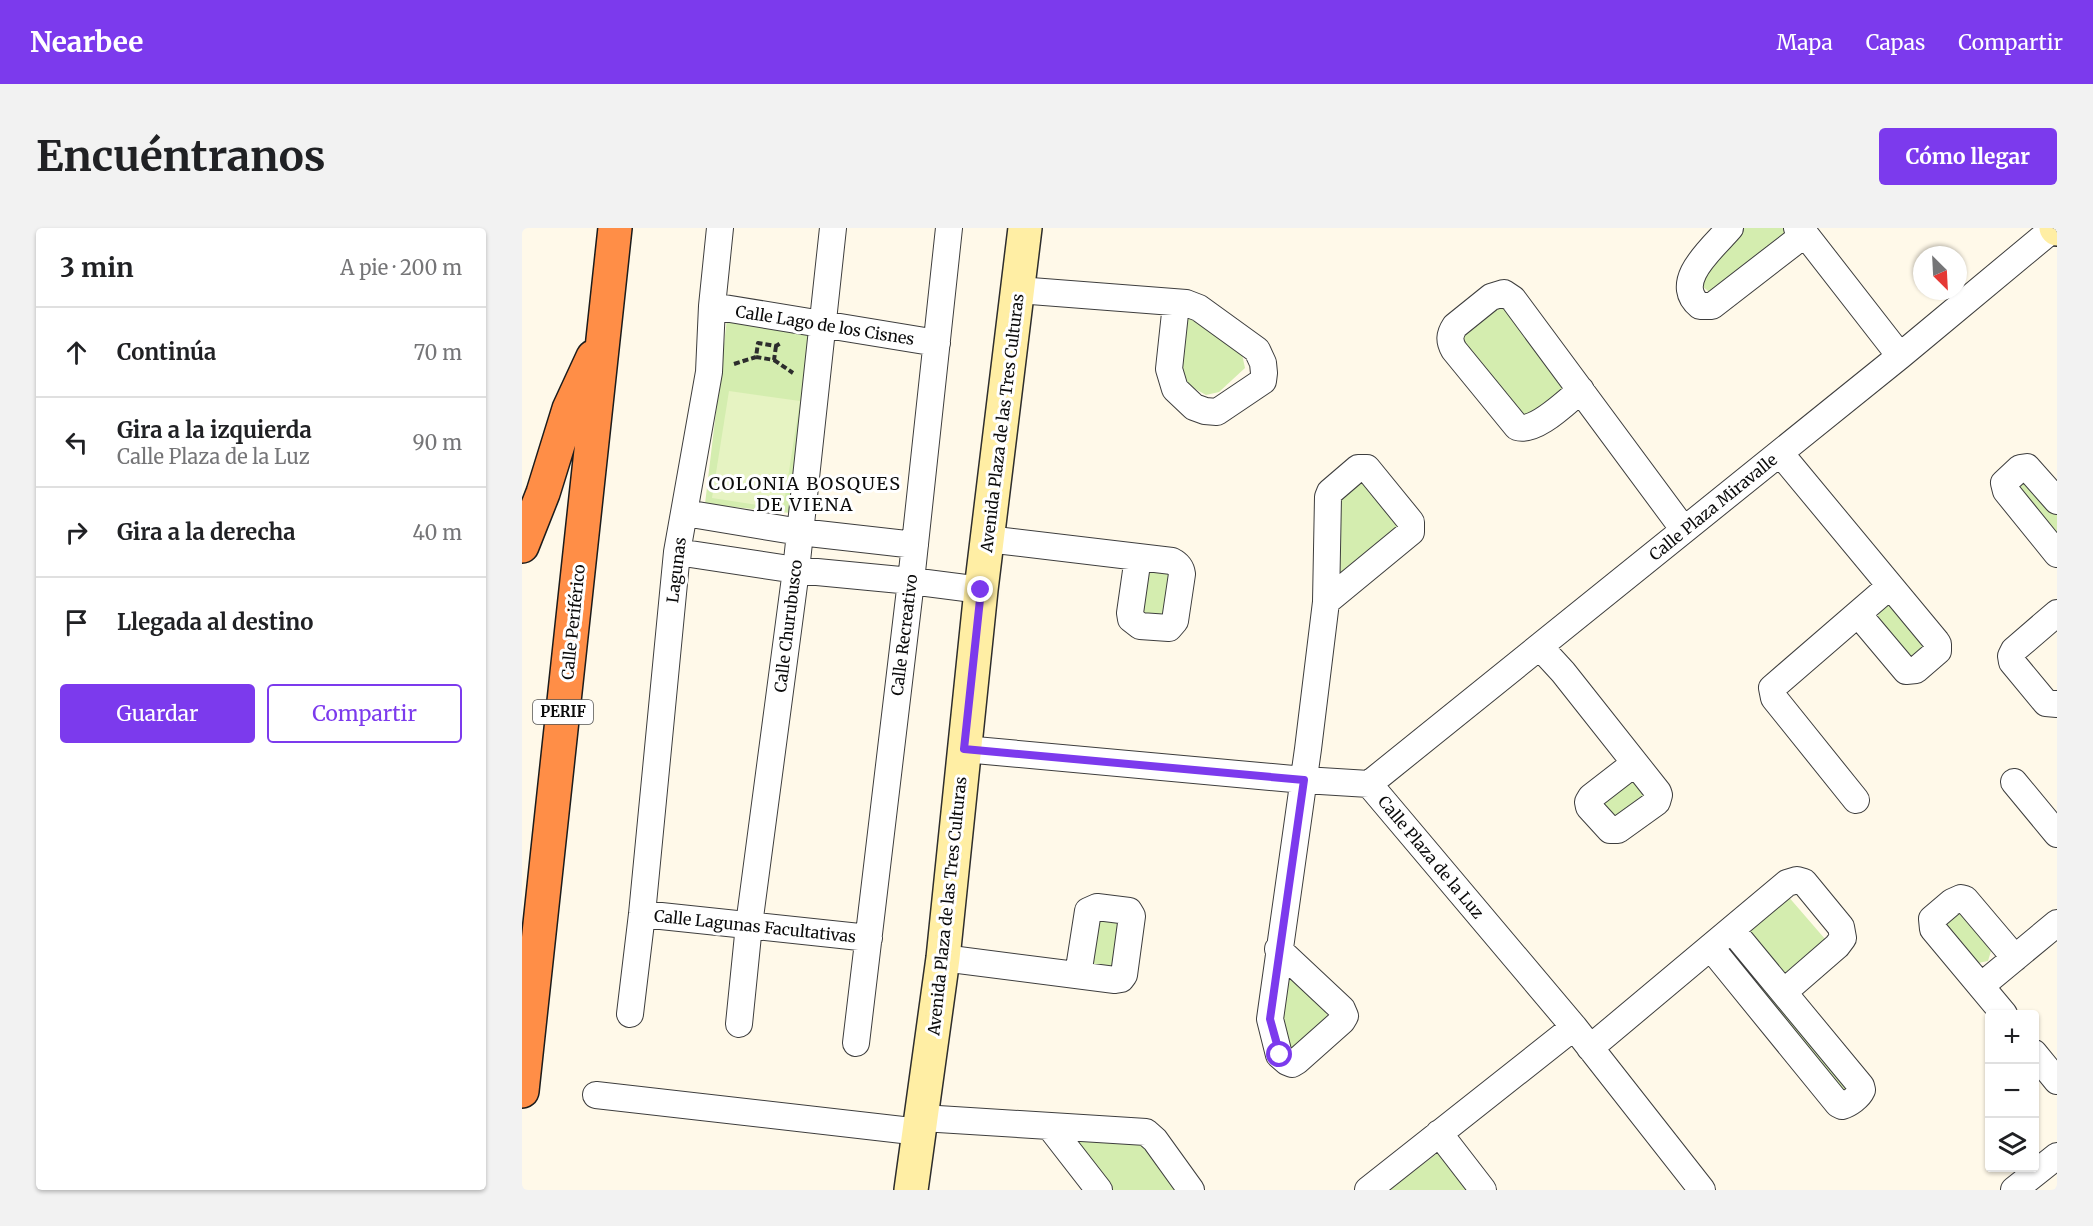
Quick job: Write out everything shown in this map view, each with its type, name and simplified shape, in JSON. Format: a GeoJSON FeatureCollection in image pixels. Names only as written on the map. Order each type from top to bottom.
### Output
{"type":"FeatureCollection","features":[{"type":"Feature","properties":{"kind":"highway","name":"Calle Periférico"},"geometry":{"type":"LineString","coordinates":[[522,1091],[615,228]]}},
{"type":"Feature","properties":{"kind":"highway","name":"Calle Periférico"},"geometry":{"type":"LineString","coordinates":[[522,546],[543,493],[569,409],[604,333]]}},
{"type":"Feature","properties":{"kind":"street","name":"Lagunas"},"geometry":{"type":"LineString","coordinates":[[630,1014],[642,914],[677,552],[709,372],[712,306],[720,228]]}},
{"type":"Feature","properties":{"kind":"street","name":"Calle Churubusco"},"geometry":{"type":"LineString","coordinates":[[739,1024],[749,925],[796,570],[833,228]]}},
{"type":"Feature","properties":{"kind":"street","name":"Calle Recreativo"},"geometry":{"type":"LineString","coordinates":[[856,1042],[950,228]]}},
{"type":"Feature","properties":{"kind":"street","name":"Avenida Plaza de las Tres Culturas"},"geometry":{"type":"LineString","coordinates":[[911,1190],[931,1124],[943,958],[981,590],[1000,541],[1034,291],[1025,228]]}},
{"type":"Feature","properties":{"kind":"street"},"geometry":{"type":"LineString","coordinates":[[1730,228],[1693,272],[1689,281],[1692,297],[1700,306],[1712,306],[1801,231],[1900,356]]}},
{"type":"Feature","properties":{"kind":"street","name":"Calle Plaza Miravalle"},"geometry":{"type":"LineString","coordinates":[[1369,784],[2056,228]]}},
{"type":"Feature","properties":{"kind":"street"},"geometry":{"type":"LineString","coordinates":[[1034,291],[1176,304]]}},
{"type":"Feature","properties":{"kind":"street"},"geometry":{"type":"LineString","coordinates":[[1581,390],[1534,427],[1522,429],[1517,427],[1454,350],[1449,338],[1451,331],[1491,297],[1504,294],[1509,296],[1581,390],[1684,530]]}},
{"type":"Feature","properties":{"kind":"street","name":"Calle Lago de los Cisnes"},"geometry":{"type":"LineString","coordinates":[[712,306],[938,342]]}},
{"type":"Feature","properties":{"kind":"street"},"geometry":{"type":"LineString","coordinates":[[1780,453],[1936,641],[1939,648],[1916,670],[1909,672],[1903,669],[1858,614]]}},
{"type":"Feature","properties":{"kind":"street"},"geometry":{"type":"LineString","coordinates":[[2057,501],[2027,467],[2020,468],[2004,483],[2006,491],[2057,554]]}},
{"type":"Feature","properties":{"kind":"street"},"geometry":{"type":"LineString","coordinates":[[1278,949],[1304,780],[1326,602],[1328,494],[1358,468],[1367,468],[1411,522],[1411,532],[1326,602]]}},
{"type":"Feature","properties":{"kind":"street"},"geometry":{"type":"LineString","coordinates":[[685,513],[800,532],[915,545]]}},
{"type":"Feature","properties":{"kind":"street"},"geometry":{"type":"LineString","coordinates":[[1000,541],[1138,557]]}},
{"type":"Feature","properties":{"kind":"street"},"geometry":{"type":"LineString","coordinates":[[677,552],[796,570],[981,590]]}},
{"type":"Feature","properties":{"kind":"street"},"geometry":{"type":"LineString","coordinates":[[1856,800],[1773,698],[1771,692],[1775,685],[1890,586]]}},
{"type":"Feature","properties":{"kind":"street"},"geometry":{"type":"LineString","coordinates":[[2055,704],[2046,703],[2012,662],[2011,656],[2014,650],[2057,613]]}},
{"type":"Feature","properties":{"kind":"street"},"geometry":{"type":"LineString","coordinates":[[1540,647],[1563,672],[1635,763]]}},
{"type":"Feature","properties":{"kind":"street","name":"Calle Plaza de la Luz"},"geometry":{"type":"LineString","coordinates":[[964,749],[1369,784],[1574,1027],[1702,1190]]}},
{"type":"Feature","properties":{"kind":"street"},"geometry":{"type":"LineString","coordinates":[[2014,782],[2057,834]]}},
{"type":"Feature","properties":{"kind":"street"},"geometry":{"type":"LineString","coordinates":[[1590,1048],[1787,883],[1797,880],[1804,882],[1841,927],[1843,938],[1837,946],[1784,992]]}},
{"type":"Feature","properties":{"kind":"street"},"geometry":{"type":"LineString","coordinates":[[2001,1010],[1932,926],[1934,916],[1961,898],[1968,902],[2015,958]]}},
{"type":"Feature","properties":{"kind":"street","name":"Calle Lagunas Facultativas"},"geometry":{"type":"LineString","coordinates":[[642,914],[869,938]]}},
{"type":"Feature","properties":{"kind":"street"},"geometry":{"type":"LineString","coordinates":[[1981,986],[2057,923]]}},
{"type":"Feature","properties":{"kind":"street"},"geometry":{"type":"LineString","coordinates":[[1711,948],[1838,1104],[1842,1106],[1847,1104],[1860,1094],[1862,1088],[1732,930]]}},
{"type":"Feature","properties":{"kind":"street"},"geometry":{"type":"LineString","coordinates":[[943,958],[1078,975]]}},
{"type":"Feature","properties":{"kind":"street"},"geometry":{"type":"LineString","coordinates":[[1368,1190],[1574,1027]]}},
{"type":"Feature","properties":{"kind":"street"},"geometry":{"type":"LineString","coordinates":[[2039,1059],[2057,1081]]}},
{"type":"Feature","properties":{"kind":"street"},"geometry":{"type":"LineString","coordinates":[[596,1095],[931,1124],[1146,1132],[1153,1137],[1191,1190]]}},
{"type":"Feature","properties":{"kind":"street"},"geometry":{"type":"LineString","coordinates":[[1050,1127],[1099,1190]]}},
{"type":"Feature","properties":{"kind":"street"},"geometry":{"type":"LineString","coordinates":[[1439,1133],[1483,1190]]}},
{"type":"Feature","properties":{"kind":"street"},"geometry":{"type":"LineString","coordinates":[[2014,1190],[2057,1156]]}},
{"type":"Feature","properties":{"kind":"path"},"geometry":{"type":"LineString","coordinates":[[758,343],[776,346],[774,360],[756,357],[758,343]]}},
{"type":"Feature","properties":{"kind":"green space"},"geometry":{"type":"Polygon","coordinates":[[[1743,228],[1783,228],[1787,231],[1788,239],[1716,291],[1708,291],[1702,286],[1701,278],[1743,228]]]}},
{"type":"Feature","properties":{"kind":"green space"},"geometry":{"type":"Polygon","coordinates":[[[1502,302],[1568,389],[1523,423],[1457,338],[1502,302]]]}},
{"type":"Feature","properties":{"kind":"green space"},"geometry":{"type":"Polygon","coordinates":[[[1188,316],[1198,317],[1242,354],[1245,368],[1219,392],[1206,395],[1181,381],[1182,321],[1188,316]]]}},
{"type":"Feature","properties":{"kind":"green space"},"geometry":{"type":"Polygon","coordinates":[[[727,319],[814,329],[791,513],[705,504],[727,319]]]}},
{"type":"Feature","properties":{"kind":"green space"},"geometry":{"type":"Polygon","coordinates":[[[729,391],[800,401],[783,509],[712,498],[729,391]]]}},
{"type":"Feature","properties":{"kind":"green space"},"geometry":{"type":"Polygon","coordinates":[[[2025,475],[2057,513],[2057,534],[2015,483],[2025,475]]]}},
{"type":"Feature","properties":{"kind":"green space"},"geometry":{"type":"Polygon","coordinates":[[[1358,478],[1367,479],[1403,524],[1344,576],[1334,572],[1339,497],[1358,478]]]}},
{"type":"Feature","properties":{"kind":"green space"},"geometry":{"type":"Polygon","coordinates":[[[1147,569],[1172,572],[1165,619],[1140,615],[1147,569]]]}},
{"type":"Feature","properties":{"kind":"green space"},"geometry":{"type":"Polygon","coordinates":[[[1879,606],[1892,606],[1923,645],[1920,655],[1909,657],[1878,619],[1879,606]]]}},
{"type":"Feature","properties":{"kind":"green space"},"geometry":{"type":"Polygon","coordinates":[[[1629,774],[1646,795],[1610,825],[1593,804],[1629,774]]]}},
{"type":"Feature","properties":{"kind":"green space"},"geometry":{"type":"Polygon","coordinates":[[[1787,895],[1825,939],[1785,973],[1747,928],[1787,895]]]}},
{"type":"Feature","properties":{"kind":"green space"},"geometry":{"type":"Polygon","coordinates":[[[1947,911],[1960,912],[1991,951],[1988,961],[1978,963],[1946,925],[1947,911]]]}},
{"type":"Feature","properties":{"kind":"green space"},"geometry":{"type":"Polygon","coordinates":[[[1098,918],[1123,922],[1117,968],[1091,965],[1098,918]]]}},
{"type":"Feature","properties":{"kind":"green space"},"geometry":{"type":"Polygon","coordinates":[[[1731,942],[1854,1091],[1844,1099],[1720,951],[1731,942]]]}},
{"type":"Feature","properties":{"kind":"green space"},"geometry":{"type":"Polygon","coordinates":[[[1284,970],[1326,1011],[1328,1019],[1289,1052],[1277,1021],[1284,970]]]}},
{"type":"Feature","properties":{"kind":"green space"},"geometry":{"type":"Polygon","coordinates":[[[1079,1136],[1133,1140],[1145,1145],[1181,1190],[1106,1190],[1072,1147],[1079,1136]]]}},
{"type":"Feature","properties":{"kind":"green space"},"geometry":{"type":"Polygon","coordinates":[[[1439,1152],[1468,1190],[1389,1190],[1439,1152]]]}},
{"type":"Feature","properties":{"kind":"district","name":"COLONIA BOSQUES DE VIENA"},"geometry":{"type":"Point","coordinates":[805,494]}},
{"type":"Feature","properties":{"kind":"route"},"geometry":{"type":"LineString","coordinates":[[981,590],[964,749],[1304,780],[1278,949],[1270,1019],[1280,1055]]}}]}
